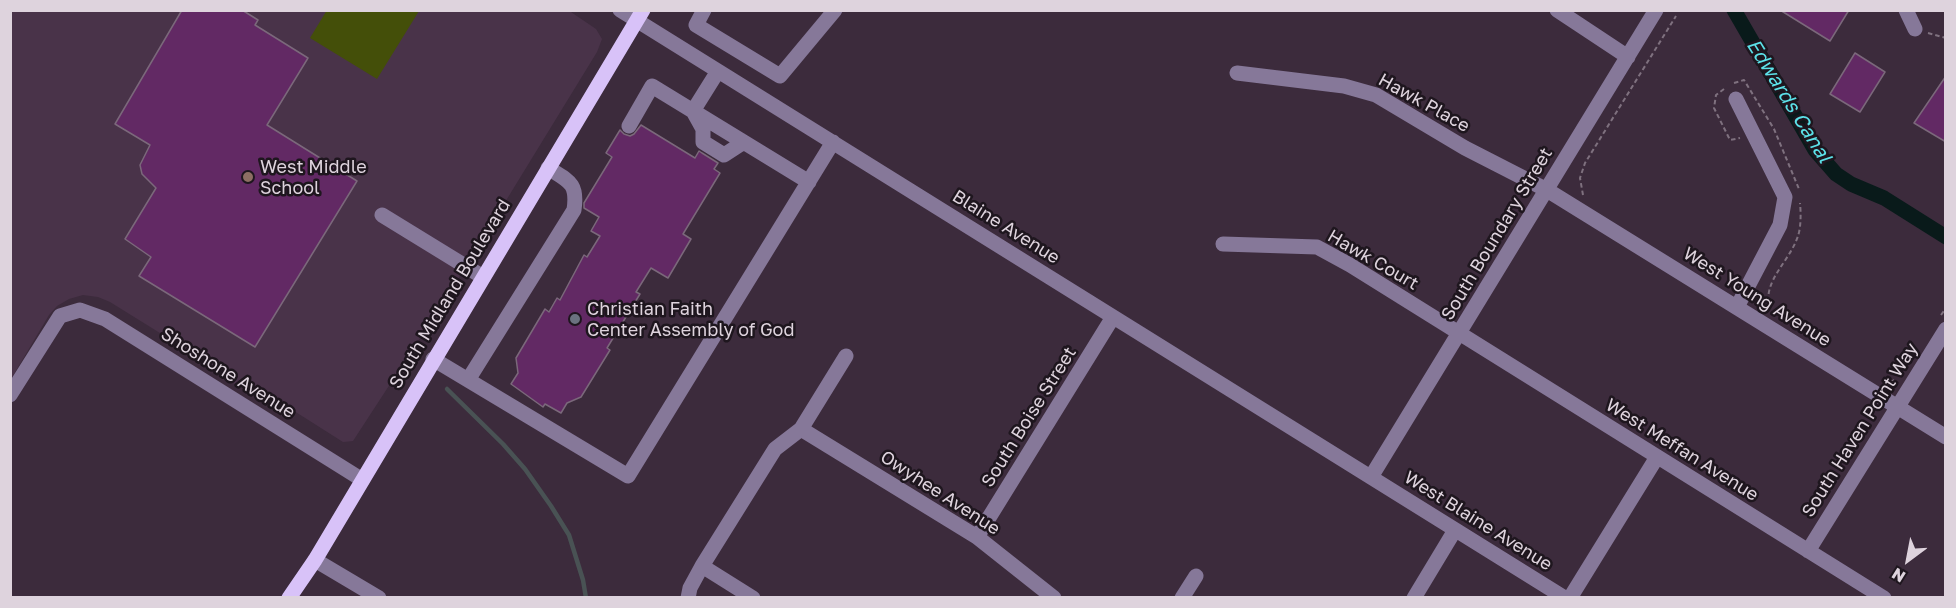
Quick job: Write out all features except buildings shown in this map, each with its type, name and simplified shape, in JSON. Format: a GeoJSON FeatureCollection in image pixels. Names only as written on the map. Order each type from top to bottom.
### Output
{"type":"FeatureCollection","features":[{"type":"Feature","properties":{"kind":"main road","name":"South Midland Boulevard"},"geometry":{"type":"LineString","coordinates":[[289,597],[315,560],[361,479],[640,16]]}},
{"type":"Feature","properties":{"kind":"street","name":"Blaine Avenue"},"geometry":{"type":"LineString","coordinates":[[620,10],[640,16],[718,71],[1371,477]]}},
{"type":"Feature","properties":{"kind":"street"},"geometry":{"type":"LineString","coordinates":[[704,10],[696,25],[780,76],[835,10]]}},
{"type":"Feature","properties":{"kind":"street"},"geometry":{"type":"LineString","coordinates":[[1557,10],[1628,57]]}},
{"type":"Feature","properties":{"kind":"street","name":"South Boundary Street"},"geometry":{"type":"LineString","coordinates":[[1371,477],[1656,10]]}},
{"type":"Feature","properties":{"kind":"street"},"geometry":{"type":"LineString","coordinates":[[1906,10],[1915,29]]}},
{"type":"Feature","properties":{"kind":"street"},"geometry":{"type":"LineString","coordinates":[[693,111],[718,71]]}},
{"type":"Feature","properties":{"kind":"street","name":"Hawk Place"},"geometry":{"type":"LineString","coordinates":[[1237,73],[1344,86],[1376,95],[1465,148],[1547,190]]}},
{"type":"Feature","properties":{"kind":"street"},"geometry":{"type":"LineString","coordinates":[[629,126],[652,86],[808,182]]}},
{"type":"Feature","properties":{"kind":"street"},"geometry":{"type":"LineString","coordinates":[[1736,99],[1785,197],[1780,225],[1737,307]]}},
{"type":"Feature","properties":{"kind":"street"},"geometry":{"type":"LineString","coordinates":[[693,111],[703,129],[703,142],[724,154],[744,142]]}},
{"type":"Feature","properties":{"kind":"street"},"geometry":{"type":"LineString","coordinates":[[433,359],[628,476],[833,142]]}},
{"type":"Feature","properties":{"kind":"street"},"geometry":{"type":"LineString","coordinates":[[468,380],[574,210],[576,195],[572,185],[548,168]]}},
{"type":"Feature","properties":{"kind":"street","name":"West Young Avenue"},"geometry":{"type":"LineString","coordinates":[[1547,190],[1946,437]]}},
{"type":"Feature","properties":{"kind":"street"},"geometry":{"type":"LineString","coordinates":[[382,215],[483,278]]}},
{"type":"Feature","properties":{"kind":"street","name":"Hawk Court"},"geometry":{"type":"LineString","coordinates":[[1223,244],[1317,247],[1350,265],[1459,335]]}},
{"type":"Feature","properties":{"kind":"street","name":"Shoshone Avenue"},"geometry":{"type":"LineString","coordinates":[[10,395],[60,315],[80,310],[105,320],[361,479]]}},
{"type":"Feature","properties":{"kind":"street","name":"South Boise Street"},"geometry":{"type":"LineString","coordinates":[[977,537],[1113,317]]}},
{"type":"Feature","properties":{"kind":"street","name":"South Haven Point Way"},"geometry":{"type":"LineString","coordinates":[[1808,551],[1898,407],[1942,323]]}},
{"type":"Feature","properties":{"kind":"street","name":"West Meffan Avenue"},"geometry":{"type":"LineString","coordinates":[[1459,335],[1884,597]]}},
{"type":"Feature","properties":{"kind":"street"},"geometry":{"type":"LineString","coordinates":[[688,597],[690,588],[702,566],[775,449],[801,429],[846,356]]}},
{"type":"Feature","properties":{"kind":"street","name":"Owyhee Avenue"},"geometry":{"type":"LineString","coordinates":[[801,429],[977,537],[1054,597]]}},
{"type":"Feature","properties":{"kind":"street"},"geometry":{"type":"LineString","coordinates":[[1570,597],[1658,457]]}},
{"type":"Feature","properties":{"kind":"street","name":"West Blaine Avenue"},"geometry":{"type":"LineString","coordinates":[[1371,477],[1565,597]]}},
{"type":"Feature","properties":{"kind":"street"},"geometry":{"type":"LineString","coordinates":[[1414,597],[1455,530]]}},
{"type":"Feature","properties":{"kind":"street"},"geometry":{"type":"LineString","coordinates":[[315,560],[379,597]]}},
{"type":"Feature","properties":{"kind":"street"},"geometry":{"type":"LineString","coordinates":[[702,566],[753,597]]}},
{"type":"Feature","properties":{"kind":"street"},"geometry":{"type":"LineString","coordinates":[[1182,597],[1196,576]]}},
{"type":"Feature","properties":{"kind":"path"},"geometry":{"type":"LineString","coordinates":[[1588,199],[1582,194],[1580,178],[1585,163],[1676,16]]}},
{"type":"Feature","properties":{"kind":"path"},"geometry":{"type":"LineString","coordinates":[[1746,138],[1739,137],[1730,140],[1714,108],[1716,95],[1728,86],[1744,80],[1774,129],[1799,190]]}},
{"type":"Feature","properties":{"kind":"path"},"geometry":{"type":"LineString","coordinates":[[1776,314],[1769,309],[1766,298],[1768,286],[1799,235],[1800,201]]}},
{"type":"Feature","properties":{"kind":"path"},"geometry":{"type":"LineString","coordinates":[[1942,323],[1946,308]]}},
{"type":"Feature","properties":{"kind":"path"},"geometry":{"type":"LineString","coordinates":[[1881,379],[1890,382],[1901,377]]}},
{"type":"Feature","properties":{"kind":"shaded area"},"geometry":{"type":"Polygon","coordinates":[[[568,10],[596,29],[602,39],[597,52],[450,292],[353,441],[343,442],[261,390],[254,391],[238,386],[202,364],[197,356],[110,302],[98,297],[83,295],[57,306],[49,315],[11,379],[11,11],[568,10]]]}},
{"type":"Feature","properties":{"kind":"green space"},"geometry":{"type":"Polygon","coordinates":[[[327,10],[419,11],[377,79],[310,38],[327,10]]]}},
{"type":"Feature","properties":{"kind":"waterway","name":"Edwards Canal"},"geometry":{"type":"LineString","coordinates":[[1734,10],[1815,150],[1836,174],[1851,184],[1884,198],[1946,237]]}},
{"type":"Feature","properties":{"kind":"waterway"},"geometry":{"type":"LineString","coordinates":[[447,389],[503,444],[525,469],[551,506],[569,535],[586,598]]}},
{"type":"Feature","properties":{"kind":"place","name":"West Middle School"},"geometry":{"type":"Point","coordinates":[248,177]}},
{"type":"Feature","properties":{"kind":"place","name":"Christian Faith Center Assembly of God"},"geometry":{"type":"Point","coordinates":[575,319]}}]}
